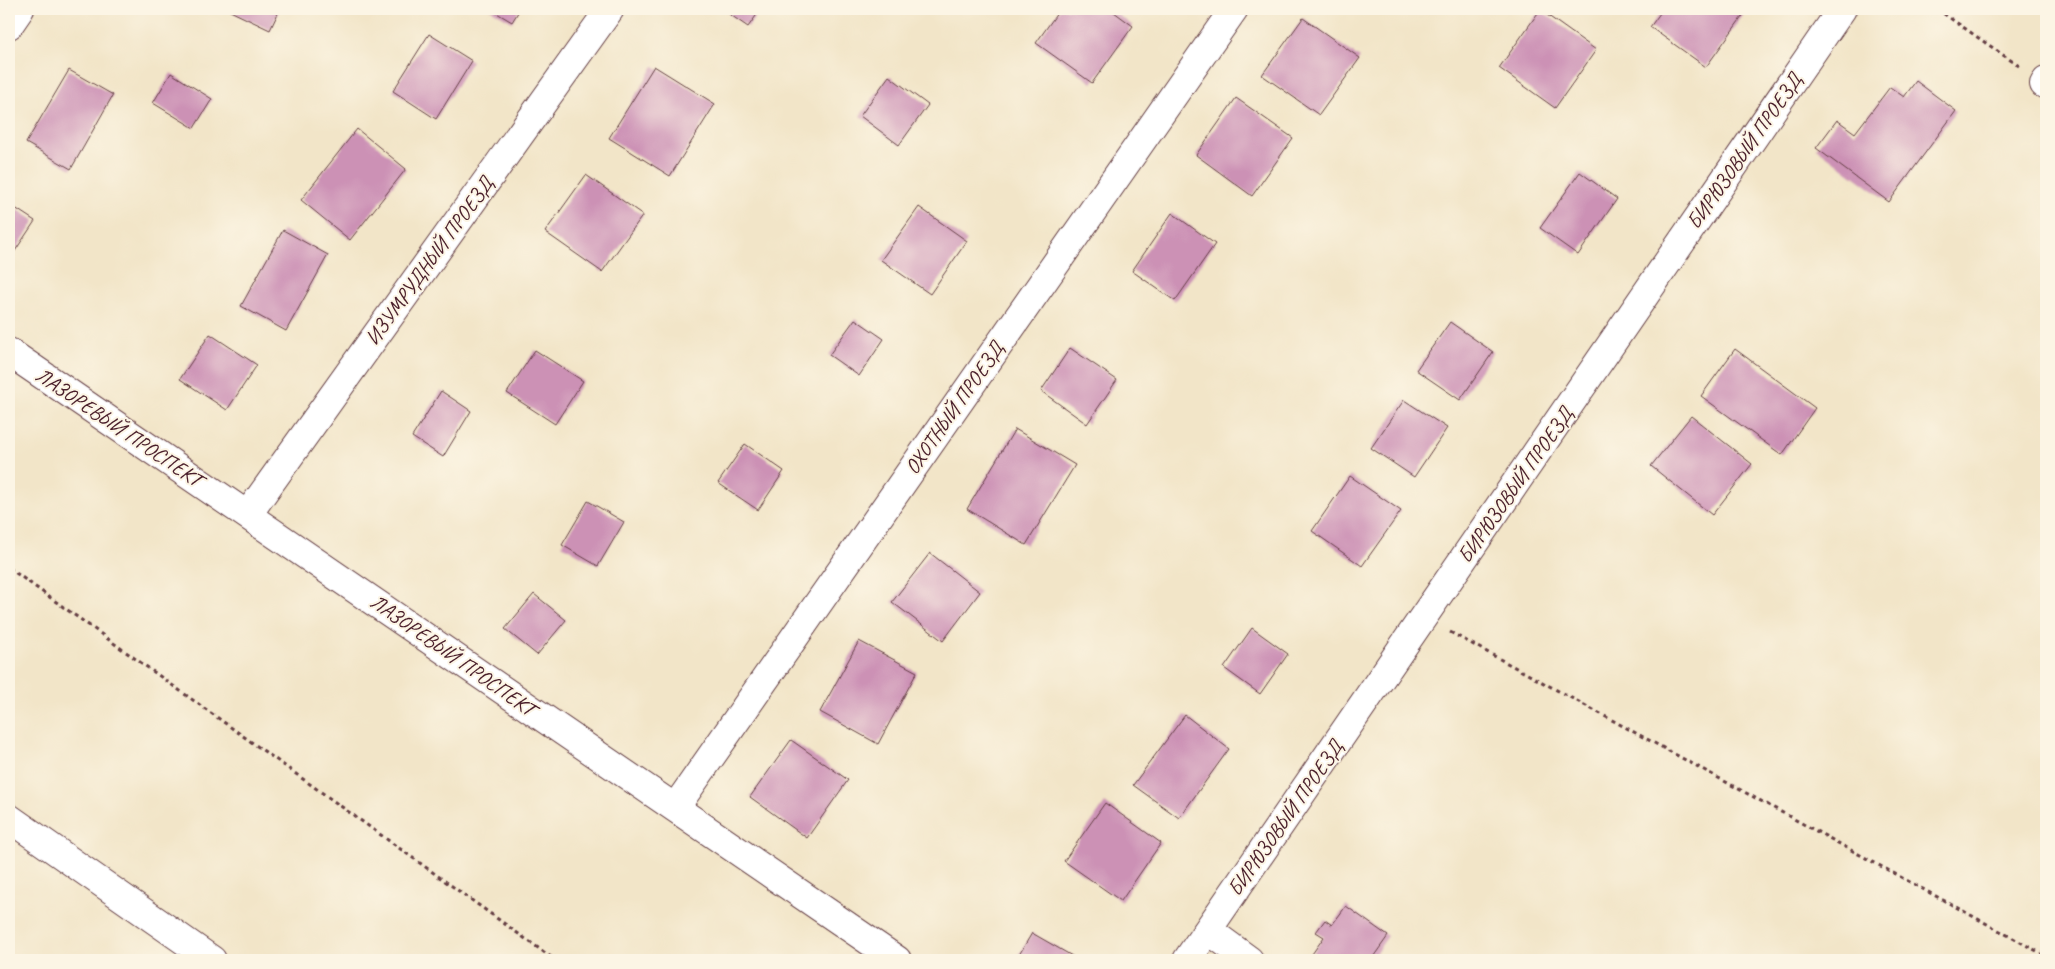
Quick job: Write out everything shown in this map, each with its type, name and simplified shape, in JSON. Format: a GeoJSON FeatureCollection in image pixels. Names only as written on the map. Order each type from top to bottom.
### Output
{"type":"FeatureCollection","features":[{"type":"Feature","properties":{"kind":"street"},"geometry":{"type":"LineString","coordinates":[[9,25],[20,9]]}},
{"type":"Feature","properties":{"kind":"street","name":"ИЗУМРУДНЫЙ ПРОЕЗД"},"geometry":{"type":"LineString","coordinates":[[248,514],[610,9]]}},
{"type":"Feature","properties":{"kind":"street","name":"ОХОТНЫЙ ПРОЕЗД"},"geometry":{"type":"LineString","coordinates":[[675,808],[1234,9]]}},
{"type":"Feature","properties":{"kind":"street","name":"БИРЮЗОВЫЙ ПРОЕЗД"},"geometry":{"type":"LineString","coordinates":[[1187,960],[1842,9]]}},
{"type":"Feature","properties":{"kind":"street","name":"ЛАЗОРЕВЫЙ ПРОСПЕКТ"},"geometry":{"type":"LineString","coordinates":[[9,352],[897,960]]}},
{"type":"Feature","properties":{"kind":"street"},"geometry":{"type":"LineString","coordinates":[[9,818],[212,960]]}},
{"type":"Feature","properties":{"kind":"street"},"geometry":{"type":"LineString","coordinates":[[1208,930],[1249,960]]}},
{"type":"Feature","properties":{"kind":"path"},"geometry":{"type":"LineString","coordinates":[[1937,9],[2045,82]]}},
{"type":"Feature","properties":{"kind":"path"},"geometry":{"type":"LineString","coordinates":[[9,568],[555,960]]}},
{"type":"Feature","properties":{"kind":"path"},"geometry":{"type":"LineString","coordinates":[[1423,617],[2046,956]]}},
{"type":"Feature","properties":{"kind":"building"},"geometry":{"type":"Polygon","coordinates":[[[226,9],[280,9],[270,30],[226,9]]]}},
{"type":"Feature","properties":{"kind":"building"},"geometry":{"type":"Polygon","coordinates":[[[490,9],[520,9],[512,22],[490,9]]]}},
{"type":"Feature","properties":{"kind":"building"},"geometry":{"type":"Polygon","coordinates":[[[722,9],[761,9],[748,27],[722,9]]]}},
{"type":"Feature","properties":{"kind":"building"},"geometry":{"type":"Polygon","coordinates":[[[1060,9],[1110,9],[1133,26],[1092,83],[1036,43],[1060,9]]]}},
{"type":"Feature","properties":{"kind":"building"},"geometry":{"type":"Polygon","coordinates":[[[1663,9],[1747,10],[1706,67],[1650,27],[1663,9]]]}},
{"type":"Feature","properties":{"kind":"building"},"geometry":{"type":"Polygon","coordinates":[[[1540,10],[1596,50],[1555,108],[1499,68],[1540,10]]]}},
{"type":"Feature","properties":{"kind":"building"},"geometry":{"type":"Polygon","coordinates":[[[1303,18],[1360,58],[1319,115],[1262,75],[1303,18]]]}},
{"type":"Feature","properties":{"kind":"building"},"geometry":{"type":"Polygon","coordinates":[[[429,34],[472,61],[436,119],[393,91],[429,34]]]}},
{"type":"Feature","properties":{"kind":"building"},"geometry":{"type":"Polygon","coordinates":[[[654,66],[715,104],[670,176],[609,138],[654,66]]]}},
{"type":"Feature","properties":{"kind":"building"},"geometry":{"type":"Polygon","coordinates":[[[69,70],[113,95],[71,169],[26,143],[69,70]]]}},
{"type":"Feature","properties":{"kind":"building"},"geometry":{"type":"Polygon","coordinates":[[[171,73],[212,99],[194,128],[153,103],[171,73]]]}},
{"type":"Feature","properties":{"kind":"building"},"geometry":{"type":"Polygon","coordinates":[[[889,76],[928,105],[899,145],[860,116],[889,76]]]}},
{"type":"Feature","properties":{"kind":"building"},"geometry":{"type":"Polygon","coordinates":[[[1916,81],[1956,111],[1889,202],[1816,148],[1837,120],[1855,133],[1890,87],[1904,97],[1916,81]]]}},
{"type":"Feature","properties":{"kind":"building"},"geometry":{"type":"Polygon","coordinates":[[[1236,98],[1293,138],[1252,196],[1196,155],[1236,98]]]}},
{"type":"Feature","properties":{"kind":"building"},"geometry":{"type":"Polygon","coordinates":[[[357,129],[406,169],[350,240],[301,200],[357,129]]]}},
{"type":"Feature","properties":{"kind":"building"},"geometry":{"type":"Polygon","coordinates":[[[1580,172],[1617,199],[1578,255],[1540,228],[1580,172]]]}},
{"type":"Feature","properties":{"kind":"building"},"geometry":{"type":"Polygon","coordinates":[[[586,175],[643,215],[602,272],[545,232],[586,175]]]}},
{"type":"Feature","properties":{"kind":"building"},"geometry":{"type":"Polygon","coordinates":[[[9,204],[35,221],[9,260],[9,204]]]}},
{"type":"Feature","properties":{"kind":"building"},"geometry":{"type":"Polygon","coordinates":[[[919,207],[967,241],[930,294],[881,260],[919,207]]]}},
{"type":"Feature","properties":{"kind":"building"},"geometry":{"type":"Polygon","coordinates":[[[1172,213],[1215,244],[1175,301],[1132,271],[1172,213]]]}},
{"type":"Feature","properties":{"kind":"building"},"geometry":{"type":"Polygon","coordinates":[[[283,230],[328,255],[286,331],[241,306],[283,230]]]}},
{"type":"Feature","properties":{"kind":"building"},"geometry":{"type":"Polygon","coordinates":[[[855,319],[884,339],[859,376],[829,355],[855,319]]]}},
{"type":"Feature","properties":{"kind":"building"},"geometry":{"type":"Polygon","coordinates":[[[1450,322],[1493,352],[1460,400],[1416,370],[1450,322]]]}},
{"type":"Feature","properties":{"kind":"building"},"geometry":{"type":"Polygon","coordinates":[[[210,334],[257,365],[227,410],[180,379],[210,334]]]}},
{"type":"Feature","properties":{"kind":"building"},"geometry":{"type":"Polygon","coordinates":[[[1070,348],[1117,380],[1087,424],[1041,391],[1070,348]]]}},
{"type":"Feature","properties":{"kind":"building"},"geometry":{"type":"Polygon","coordinates":[[[1735,349],[1815,408],[1782,455],[1701,396],[1735,349]]]}},
{"type":"Feature","properties":{"kind":"building"},"geometry":{"type":"Polygon","coordinates":[[[535,350],[583,381],[555,424],[507,393],[535,350]]]}},
{"type":"Feature","properties":{"kind":"building"},"geometry":{"type":"Polygon","coordinates":[[[441,391],[471,411],[443,457],[412,437],[441,391]]]}},
{"type":"Feature","properties":{"kind":"building"},"geometry":{"type":"Polygon","coordinates":[[[1404,400],[1447,428],[1414,477],[1371,448],[1404,400]]]}},
{"type":"Feature","properties":{"kind":"building"},"geometry":{"type":"Polygon","coordinates":[[[1691,416],[1752,464],[1712,515],[1651,466],[1691,416]]]}},
{"type":"Feature","properties":{"kind":"building"},"geometry":{"type":"Polygon","coordinates":[[[1015,429],[1075,465],[1026,545],[967,509],[1015,429]]]}},
{"type":"Feature","properties":{"kind":"building"},"geometry":{"type":"Polygon","coordinates":[[[745,444],[784,471],[758,510],[718,483],[745,444]]]}},
{"type":"Feature","properties":{"kind":"building"},"geometry":{"type":"Polygon","coordinates":[[[1350,476],[1401,511],[1362,566],[1312,531],[1350,476]]]}},
{"type":"Feature","properties":{"kind":"building"},"geometry":{"type":"Polygon","coordinates":[[[588,501],[624,522],[598,566],[562,545],[588,501]]]}},
{"type":"Feature","properties":{"kind":"building"},"geometry":{"type":"Polygon","coordinates":[[[930,553],[980,592],[943,641],[892,602],[930,553]]]}},
{"type":"Feature","properties":{"kind":"building"},"geometry":{"type":"Polygon","coordinates":[[[534,594],[566,620],[537,655],[505,629],[534,594]]]}},
{"type":"Feature","properties":{"kind":"building"},"geometry":{"type":"Polygon","coordinates":[[[1252,628],[1288,654],[1260,694],[1224,668],[1252,628]]]}},
{"type":"Feature","properties":{"kind":"building"},"geometry":{"type":"Polygon","coordinates":[[[859,641],[917,672],[878,744],[820,712],[859,641]]]}},
{"type":"Feature","properties":{"kind":"building"},"geometry":{"type":"Polygon","coordinates":[[[1185,715],[1229,749],[1179,818],[1133,785],[1185,715]]]}},
{"type":"Feature","properties":{"kind":"building"},"geometry":{"type":"Polygon","coordinates":[[[791,740],[848,780],[807,838],[750,797],[791,740]]]}},
{"type":"Feature","properties":{"kind":"building"},"geometry":{"type":"Polygon","coordinates":[[[1105,803],[1161,843],[1121,901],[1064,861],[1105,803]]]}},
{"type":"Feature","properties":{"kind":"building"},"geometry":{"type":"Polygon","coordinates":[[[1346,906],[1388,936],[1371,960],[1315,960],[1310,957],[1324,937],[1316,932],[1325,920],[1332,925],[1346,906]]]}},
{"type":"Feature","properties":{"kind":"building"},"geometry":{"type":"Polygon","coordinates":[[[1032,933],[1079,960],[1016,960],[1032,933]]]}}]}
